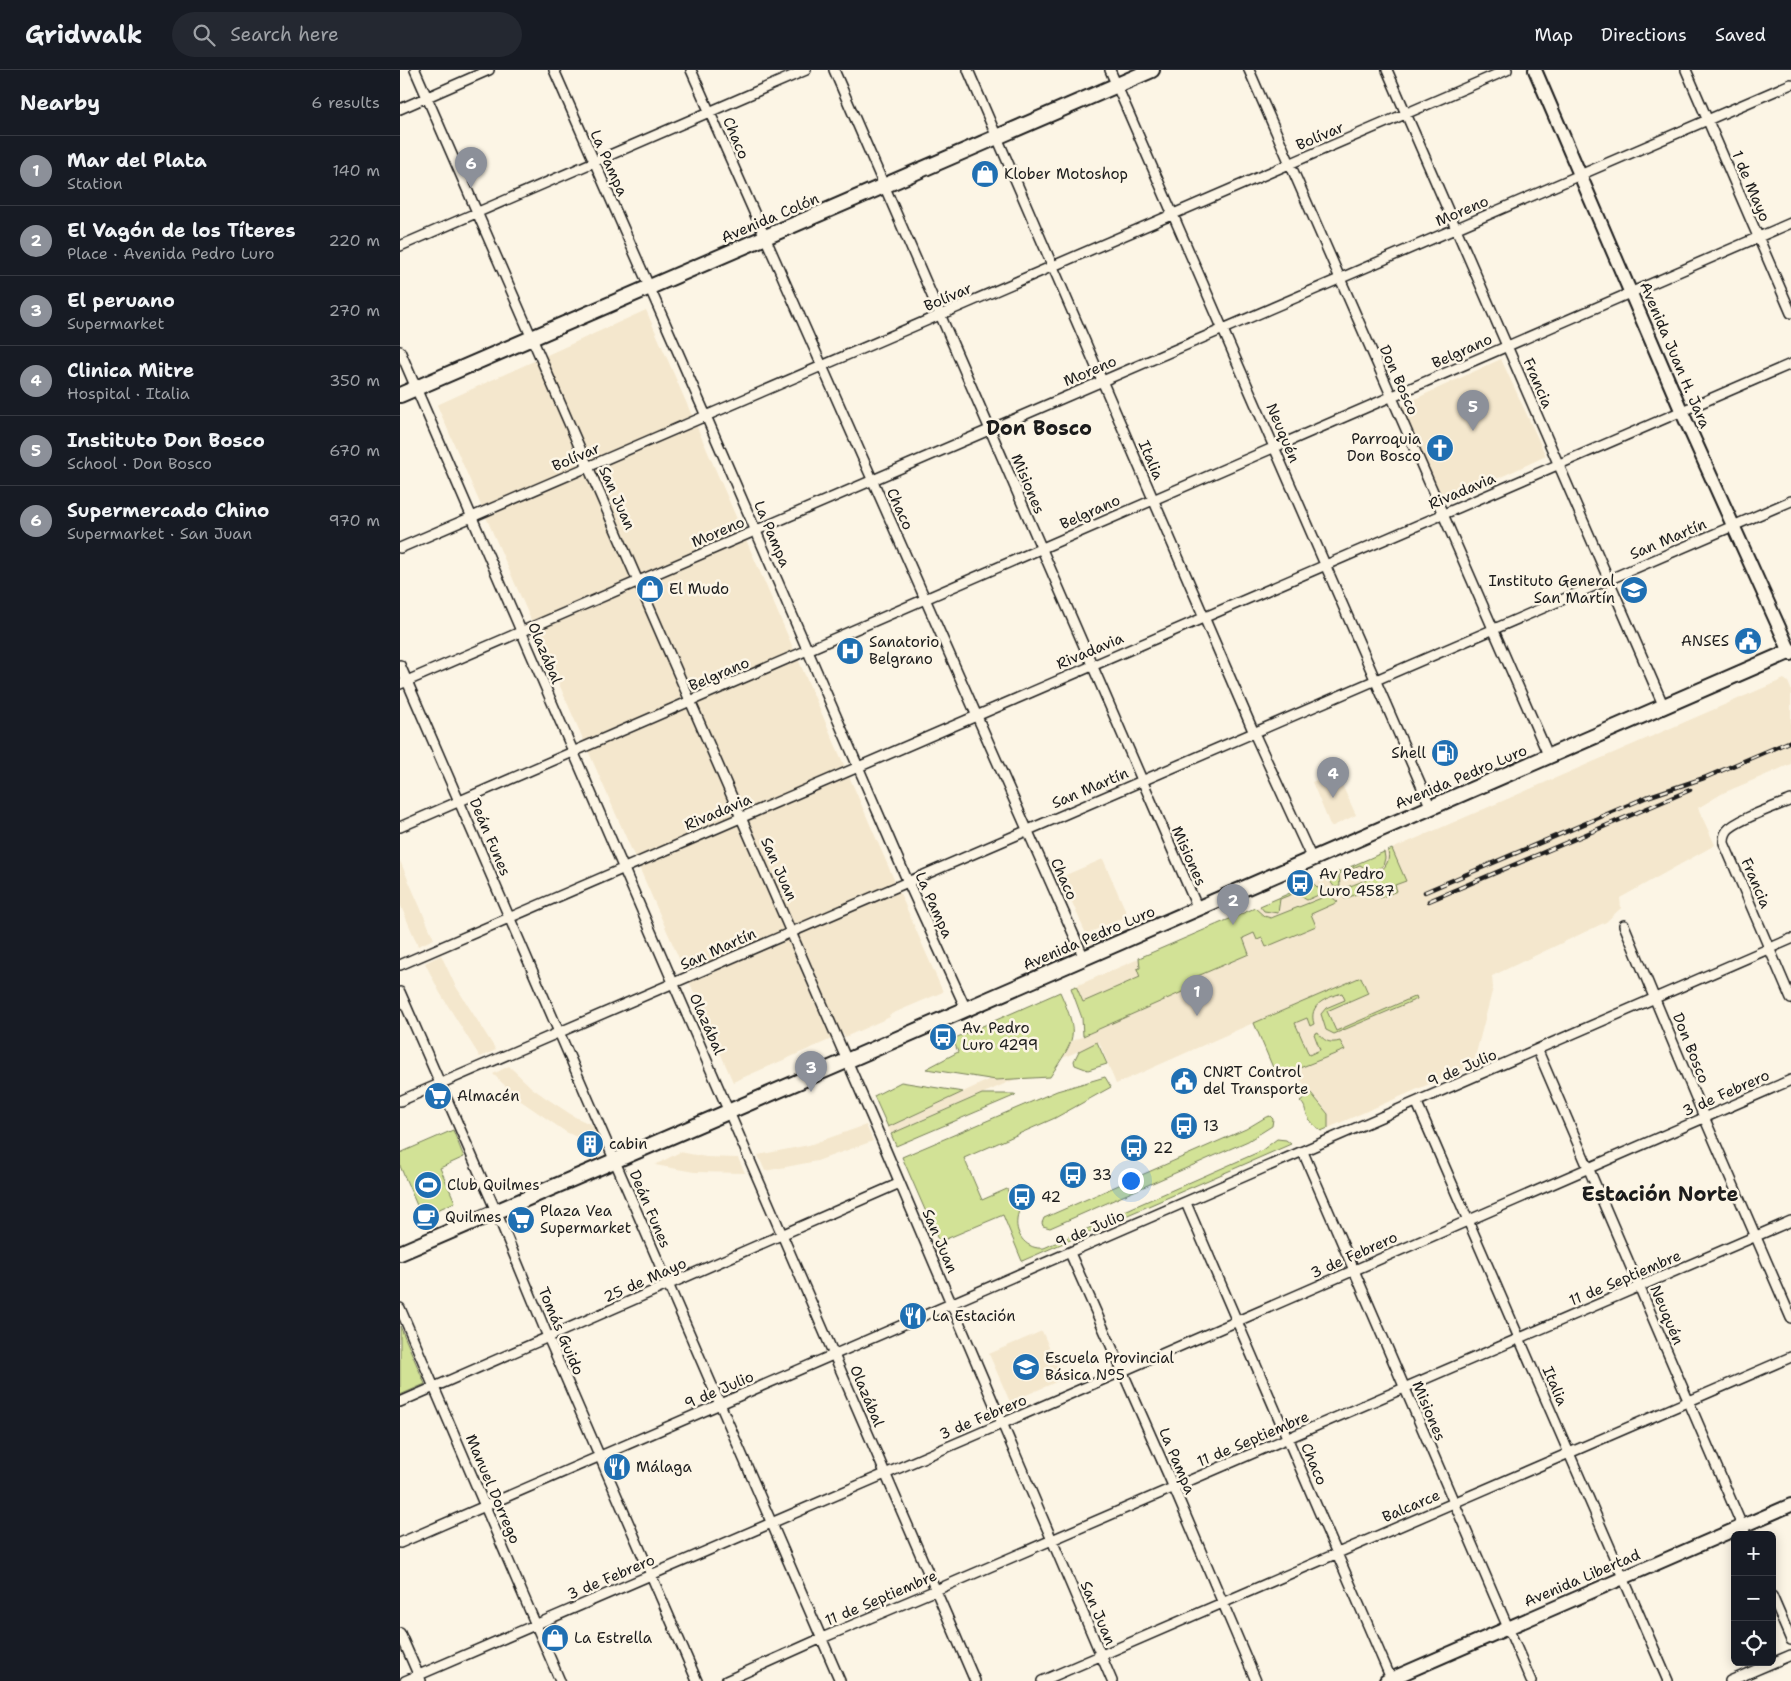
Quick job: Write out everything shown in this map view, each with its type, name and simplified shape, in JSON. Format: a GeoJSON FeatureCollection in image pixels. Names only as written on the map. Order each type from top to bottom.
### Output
{"type":"FeatureCollection","features":[{"type":"Feature","properties":{"kind":"main road","name":"Avenida Colón"},"geometry":{"type":"LineString","coordinates":[[400,395],[1152,70]]}},
{"type":"Feature","properties":{"kind":"main road","name":"Avenida Juan H. Jara"},"geometry":{"type":"LineString","coordinates":[[1535,70],[1732,526],[1791,652]]}},
{"type":"Feature","properties":{"kind":"main road","name":"Avenida Pedro Luro"},"geometry":{"type":"LineString","coordinates":[[400,1253],[1791,652]]}},
{"type":"Feature","properties":{"kind":"main road","name":"Avenida Libertad"},"geometry":{"type":"LineString","coordinates":[[1744,1531],[1791,1505]]}},
{"type":"Feature","properties":{"kind":"main road","name":"Avenida Libertad"},"geometry":{"type":"LineString","coordinates":[[1390,1680],[1623,1578],[1731,1536]]}},
{"type":"Feature","properties":{"kind":"street","name":"San Juan"},"geometry":{"type":"LineString","coordinates":[[415,70],[847,1060],[1112,1681]]}},
{"type":"Feature","properties":{"kind":"street"},"geometry":{"type":"LineString","coordinates":[[400,108],[489,70]]}},
{"type":"Feature","properties":{"kind":"street","name":"La Pampa"},"geometry":{"type":"LineString","coordinates":[[554,70],[908,882],[966,1009]]}},
{"type":"Feature","properties":{"kind":"street","name":"Chaco"},"geometry":{"type":"LineString","coordinates":[[691,70],[1084,958]]}},
{"type":"Feature","properties":{"kind":"street"},"geometry":{"type":"LineString","coordinates":[[400,246],[806,70]]}},
{"type":"Feature","properties":{"kind":"street","name":"Misiones"},"geometry":{"type":"LineString","coordinates":[[834,70],[1198,909]]}},
{"type":"Feature","properties":{"kind":"street","name":"Italia"},"geometry":{"type":"LineString","coordinates":[[968,70],[1254,732],[1312,859]]}},
{"type":"Feature","properties":{"kind":"street","name":"Neuquén"},"geometry":{"type":"LineString","coordinates":[[1110,70],[1431,808]]}},
{"type":"Feature","properties":{"kind":"street","name":"Don Bosco"},"geometry":{"type":"LineString","coordinates":[[1249,70],[1549,756]]}},
{"type":"Feature","properties":{"kind":"street","name":"Francia"},"geometry":{"type":"LineString","coordinates":[[1387,70],[1664,707]]}},
{"type":"Feature","properties":{"kind":"street","name":"Bolívar"},"geometry":{"type":"LineString","coordinates":[[400,548],[1507,70]]}},
{"type":"Feature","properties":{"kind":"street","name":"1 de Mayo"},"geometry":{"type":"LineString","coordinates":[[1686,70],[1791,313]]}},
{"type":"Feature","properties":{"kind":"street","name":"Moreno"},"geometry":{"type":"LineString","coordinates":[[404,683],[1791,84]]}},
{"type":"Feature","properties":{"kind":"street","name":"Belgrano"},"geometry":{"type":"LineString","coordinates":[[400,827],[1791,223]]}},
{"type":"Feature","properties":{"kind":"street","name":"Olazábal"},"geometry":{"type":"LineString","coordinates":[[400,351],[975,1681]]}},
{"type":"Feature","properties":{"kind":"street","name":"Rivadavia"},"geometry":{"type":"LineString","coordinates":[[400,964],[1791,364]]}},
{"type":"Feature","properties":{"kind":"street","name":"San Martín"},"geometry":{"type":"LineString","coordinates":[[400,1101],[1791,500]]}},
{"type":"Feature","properties":{"kind":"street","name":"Deán Funes"},"geometry":{"type":"LineString","coordinates":[[400,665],[404,683],[510,917],[840,1681]]}},
{"type":"Feature","properties":{"kind":"street","name":"Francia"},"geometry":{"type":"LineString","coordinates":[[1791,800],[1736,824],[1726,833],[1724,843],[1791,999]]}},
{"type":"Feature","properties":{"kind":"street","name":"Don Bosco"},"geometry":{"type":"LineString","coordinates":[[1624,925],[1791,1318]]}},
{"type":"Feature","properties":{"kind":"street","name":"9 de Julio"},"geometry":{"type":"LineString","coordinates":[[400,1543],[1791,940]]}},
{"type":"Feature","properties":{"kind":"street","name":"Tomás Guido"},"geometry":{"type":"LineString","coordinates":[[400,992],[697,1681]]}},
{"type":"Feature","properties":{"kind":"street","name":"Neuquén"},"geometry":{"type":"LineString","coordinates":[[1538,1051],[1744,1531]]}},
{"type":"Feature","properties":{"kind":"street","name":"3 de Febrero"},"geometry":{"type":"LineString","coordinates":[[405,1681],[419,1678],[536,1624],[886,1474],[1791,1080]]}},
{"type":"Feature","properties":{"kind":"street","name":"Italia"},"geometry":{"type":"LineString","coordinates":[[1417,1103],[1668,1681]]}},
{"type":"Feature","properties":{"kind":"street","name":"Misiones"},"geometry":{"type":"LineString","coordinates":[[1302,1152],[1531,1681]]}},
{"type":"Feature","properties":{"kind":"street","name":"25 de Mayo"},"geometry":{"type":"LineString","coordinates":[[400,1402],[900,1183]]}},
{"type":"Feature","properties":{"kind":"street","name":"Chaco"},"geometry":{"type":"LineString","coordinates":[[1186,1203],[1390,1680]]}},
{"type":"Feature","properties":{"kind":"street","name":"11 de Septiembre"},"geometry":{"type":"LineString","coordinates":[[726,1681],[1791,1221]]}},
{"type":"Feature","properties":{"kind":"street","name":"La Pampa"},"geometry":{"type":"LineString","coordinates":[[1070,1253],[1174,1488],[1256,1681]]}},
{"type":"Feature","properties":{"kind":"street","name":"Manuel Dorrego"},"geometry":{"type":"LineString","coordinates":[[400,1308],[560,1681]]}},
{"type":"Feature","properties":{"kind":"street","name":"Balcarce"},"geometry":{"type":"LineString","coordinates":[[1042,1681],[1791,1357]]}},
{"type":"Feature","properties":{"kind":"street"},"geometry":{"type":"LineString","coordinates":[[1776,1605],[1791,1640]]}},
{"type":"Feature","properties":{"kind":"street"},"geometry":{"type":"LineString","coordinates":[[400,1633],[419,1678]]}},
{"type":"Feature","properties":{"kind":"street"},"geometry":{"type":"LineString","coordinates":[[1730,1681],[1791,1655]]}},
{"type":"Feature","properties":{"kind":"shaded area"},"geometry":{"type":"Polygon","coordinates":[[[646,310],[943,992],[889,1015],[890,1017],[845,1037],[843,1034],[733,1082],[437,405],[646,310]]]}},
{"type":"Feature","properties":{"kind":"shaded area"},"geometry":{"type":"Polygon","coordinates":[[[1501,359],[1546,456],[1445,503],[1400,406],[1501,359]]]}},
{"type":"Feature","properties":{"kind":"shaded area"},"geometry":{"type":"Polygon","coordinates":[[[1784,679],[1788,682],[1791,689],[1791,764],[1723,793],[1698,808],[1715,845],[1620,898],[1621,908],[1606,922],[1492,976],[1493,988],[1473,1065],[1328,1128],[1328,1113],[1293,1071],[1277,1077],[1253,1023],[1116,1084],[1099,1042],[891,1134],[888,1127],[1094,1031],[1076,986],[1784,679]]]}},
{"type":"Feature","properties":{"kind":"shaded area"},"geometry":{"type":"Polygon","coordinates":[[[1336,772],[1356,815],[1331,827],[1312,782],[1336,772]]]}},
{"type":"Feature","properties":{"kind":"shaded area"},"geometry":{"type":"Polygon","coordinates":[[[1103,859],[1128,916],[1086,934],[1061,877],[1103,859]]]}},
{"type":"Feature","properties":{"kind":"shaded area"},"geometry":{"type":"Polygon","coordinates":[[[400,861],[434,939],[418,946],[400,904],[400,861]]]}},
{"type":"Feature","properties":{"kind":"shaded area"},"geometry":{"type":"Polygon","coordinates":[[[441,955],[455,985],[496,1050],[480,1057],[440,993],[425,963],[441,955]]]}},
{"type":"Feature","properties":{"kind":"shaded area"},"geometry":{"type":"Polygon","coordinates":[[[509,1066],[532,1088],[546,1098],[575,1117],[592,1125],[601,1144],[595,1146],[597,1143],[587,1138],[585,1141],[566,1132],[521,1101],[493,1074],[509,1066]]]}},
{"type":"Feature","properties":{"kind":"shaded area"},"geometry":{"type":"Polygon","coordinates":[[[866,1125],[873,1141],[817,1161],[765,1171],[758,1155],[809,1145],[866,1125]]]}},
{"type":"Feature","properties":{"kind":"shaded area"},"geometry":{"type":"Polygon","coordinates":[[[680,1152],[706,1157],[738,1158],[745,1173],[694,1172],[655,1165],[680,1152]]]}},
{"type":"Feature","properties":{"kind":"shaded area","name":"Escuela Provincial Básica N°5"},"geometry":{"type":"Polygon","coordinates":[[[1042,1331],[1063,1379],[1010,1402],[989,1354],[1042,1331]]]}},
{"type":"Feature","properties":{"kind":"green space"},"geometry":{"type":"Polygon","coordinates":[[[1392,849],[1406,881],[1395,885],[1397,891],[1380,898],[1375,886],[1345,899],[1337,891],[1372,877],[1379,872],[1385,866],[1388,859],[1388,851],[1392,849]]]}},
{"type":"Feature","properties":{"kind":"green space"},"geometry":{"type":"Polygon","coordinates":[[[1384,852],[1383,866],[1371,872],[1360,865],[1339,874],[1340,886],[1335,888],[1327,877],[1384,852]]]}},
{"type":"Feature","properties":{"kind":"green space"},"geometry":{"type":"Polygon","coordinates":[[[1313,883],[1323,893],[1307,900],[1295,893],[1280,899],[1278,913],[1264,911],[1260,906],[1313,883]]]}},
{"type":"Feature","properties":{"kind":"green space"},"geometry":{"type":"Polygon","coordinates":[[[1329,895],[1338,902],[1311,914],[1316,926],[1266,947],[1262,938],[1257,940],[1254,933],[1243,938],[1249,954],[1186,981],[1189,989],[1083,1036],[1082,1018],[1071,988],[1076,986],[1083,1002],[1140,977],[1137,969],[1140,968],[1139,958],[1255,908],[1264,916],[1271,918],[1329,895]]]}},
{"type":"Feature","properties":{"kind":"green space"},"geometry":{"type":"Polygon","coordinates":[[[1361,977],[1368,993],[1327,1011],[1336,1031],[1416,996],[1417,999],[1334,1034],[1326,1030],[1321,1014],[1326,1008],[1345,1000],[1342,993],[1330,997],[1316,1007],[1313,1017],[1314,1024],[1310,1026],[1307,1018],[1295,1023],[1309,1055],[1320,1050],[1314,1034],[1318,1032],[1327,1041],[1340,1041],[1345,1050],[1277,1077],[1254,1023],[1361,977]]]}},
{"type":"Feature","properties":{"kind":"green space"},"geometry":{"type":"Polygon","coordinates":[[[1060,992],[1070,1019],[1072,1037],[1065,1054],[1050,1077],[996,1080],[926,1069],[958,1052],[953,1039],[1060,992]]]}},
{"type":"Feature","properties":{"kind":"green space"},"geometry":{"type":"Polygon","coordinates":[[[1097,1042],[1107,1064],[1088,1070],[1075,1065],[1074,1061],[1079,1051],[1097,1042]]]}},
{"type":"Feature","properties":{"kind":"green space"},"geometry":{"type":"Polygon","coordinates":[[[1105,1077],[1111,1087],[1055,1118],[964,1158],[982,1200],[1007,1189],[1012,1202],[1020,1199],[1022,1204],[1017,1218],[1018,1231],[1023,1240],[1032,1247],[1044,1248],[1261,1151],[1277,1139],[1286,1140],[1291,1144],[1022,1261],[1003,1215],[939,1242],[902,1157],[1057,1091],[1105,1077]]]}},
{"type":"Feature","properties":{"kind":"green space"},"geometry":{"type":"Polygon","coordinates":[[[901,1082],[963,1092],[888,1127],[874,1096],[901,1082]]]}},
{"type":"Feature","properties":{"kind":"green space"},"geometry":{"type":"Polygon","coordinates":[[[1311,1093],[1328,1114],[1328,1128],[1321,1131],[1310,1120],[1300,1101],[1311,1093]]]}},
{"type":"Feature","properties":{"kind":"green space"},"geometry":{"type":"Polygon","coordinates":[[[982,1094],[1016,1095],[896,1146],[891,1134],[982,1094]]]}},
{"type":"Feature","properties":{"kind":"green space"},"geometry":{"type":"Polygon","coordinates":[[[1270,1116],[1273,1119],[1272,1126],[1248,1141],[1050,1228],[1043,1226],[1044,1218],[1246,1129],[1270,1116]]]}},
{"type":"Feature","properties":{"kind":"green space","name":"Club Quilmes"},"geometry":{"type":"Polygon","coordinates":[[[453,1130],[464,1157],[440,1168],[455,1202],[422,1217],[400,1166],[400,1153],[453,1130]]]}},
{"type":"Feature","properties":{"kind":"green space"},"geometry":{"type":"Polygon","coordinates":[[[400,1326],[425,1384],[400,1395],[400,1326]]]}},
{"type":"Feature","properties":{"kind":"railway"},"geometry":{"type":"LineString","coordinates":[[1425,892],[1647,797],[1704,778],[1791,741]]}},
{"type":"Feature","properties":{"kind":"railway"},"geometry":{"type":"LineString","coordinates":[[1429,901],[1690,790]]}},
{"type":"Feature","properties":{"kind":"place","name":"Klober Motoshop"},"geometry":{"type":"Point","coordinates":[985,174]}},
{"type":"Feature","properties":{"kind":"place","name":"Supermercado Chino"},"geometry":{"type":"Point","coordinates":[471,188]}},
{"type":"Feature","properties":{"kind":"place","name":"Instituto Don Bosco"},"geometry":{"type":"Point","coordinates":[1473,431]}},
{"type":"Feature","properties":{"kind":"place","name":"Parroquia Don Bosco"},"geometry":{"type":"Point","coordinates":[1440,448]}},
{"type":"Feature","properties":{"kind":"place","name":"El Mudo"},"geometry":{"type":"Point","coordinates":[650,589]}},
{"type":"Feature","properties":{"kind":"place","name":"Instituto General San Martín"},"geometry":{"type":"Point","coordinates":[1634,590]}},
{"type":"Feature","properties":{"kind":"place","name":"ANSES"},"geometry":{"type":"Point","coordinates":[1748,641]}},
{"type":"Feature","properties":{"kind":"place","name":"Sanatorio Belgrano"},"geometry":{"type":"Point","coordinates":[850,651]}},
{"type":"Feature","properties":{"kind":"place","name":"Shell"},"geometry":{"type":"Point","coordinates":[1445,753]}},
{"type":"Feature","properties":{"kind":"place","name":"Clinica Mitre"},"geometry":{"type":"Point","coordinates":[1333,798]}},
{"type":"Feature","properties":{"kind":"place","name":"Av Pedro Luro 4587"},"geometry":{"type":"Point","coordinates":[1300,883]}},
{"type":"Feature","properties":{"kind":"place","name":"El Vagón de los Títeres"},"geometry":{"type":"Point","coordinates":[1233,925]}},
{"type":"Feature","properties":{"kind":"place","name":"Mar del Plata"},"geometry":{"type":"Point","coordinates":[1197,1016]}},
{"type":"Feature","properties":{"kind":"place","name":"Av. Pedro Luro 4299"},"geometry":{"type":"Point","coordinates":[943,1037]}},
{"type":"Feature","properties":{"kind":"place","name":"CNRT Control del Transporte"},"geometry":{"type":"Point","coordinates":[1184,1081]}},
{"type":"Feature","properties":{"kind":"place","name":"El peruano"},"geometry":{"type":"Point","coordinates":[811,1092]}},
{"type":"Feature","properties":{"kind":"place","name":"Almacén"},"geometry":{"type":"Point","coordinates":[438,1096]}},
{"type":"Feature","properties":{"kind":"place","name":"13"},"geometry":{"type":"Point","coordinates":[1184,1126]}},
{"type":"Feature","properties":{"kind":"place","name":"cabin"},"geometry":{"type":"Point","coordinates":[590,1144]}},
{"type":"Feature","properties":{"kind":"place","name":"22"},"geometry":{"type":"Point","coordinates":[1134,1148]}},
{"type":"Feature","properties":{"kind":"place","name":"33"},"geometry":{"type":"Point","coordinates":[1073,1175]}},
{"type":"Feature","properties":{"kind":"place","name":"Club Quilmes"},"geometry":{"type":"Point","coordinates":[428,1185]}},
{"type":"Feature","properties":{"kind":"place","name":"42"},"geometry":{"type":"Point","coordinates":[1022,1197]}},
{"type":"Feature","properties":{"kind":"place","name":"Quilmes"},"geometry":{"type":"Point","coordinates":[426,1217]}},
{"type":"Feature","properties":{"kind":"place","name":"Plaza Vea Supermarket"},"geometry":{"type":"Point","coordinates":[521,1220]}},
{"type":"Feature","properties":{"kind":"place","name":"La Estación"},"geometry":{"type":"Point","coordinates":[913,1316]}},
{"type":"Feature","properties":{"kind":"place","name":"Escuela Provincial Básica N°5"},"geometry":{"type":"Point","coordinates":[1026,1367]}},
{"type":"Feature","properties":{"kind":"place","name":"Málaga"},"geometry":{"type":"Point","coordinates":[617,1467]}},
{"type":"Feature","properties":{"kind":"place","name":"La Estrella"},"geometry":{"type":"Point","coordinates":[555,1638]}},
{"type":"Feature","properties":{"kind":"district","name":"Don Bosco"},"geometry":{"type":"Point","coordinates":[1039,428]}},
{"type":"Feature","properties":{"kind":"district","name":"Estación Norte"},"geometry":{"type":"Point","coordinates":[1660,1194]}}]}
